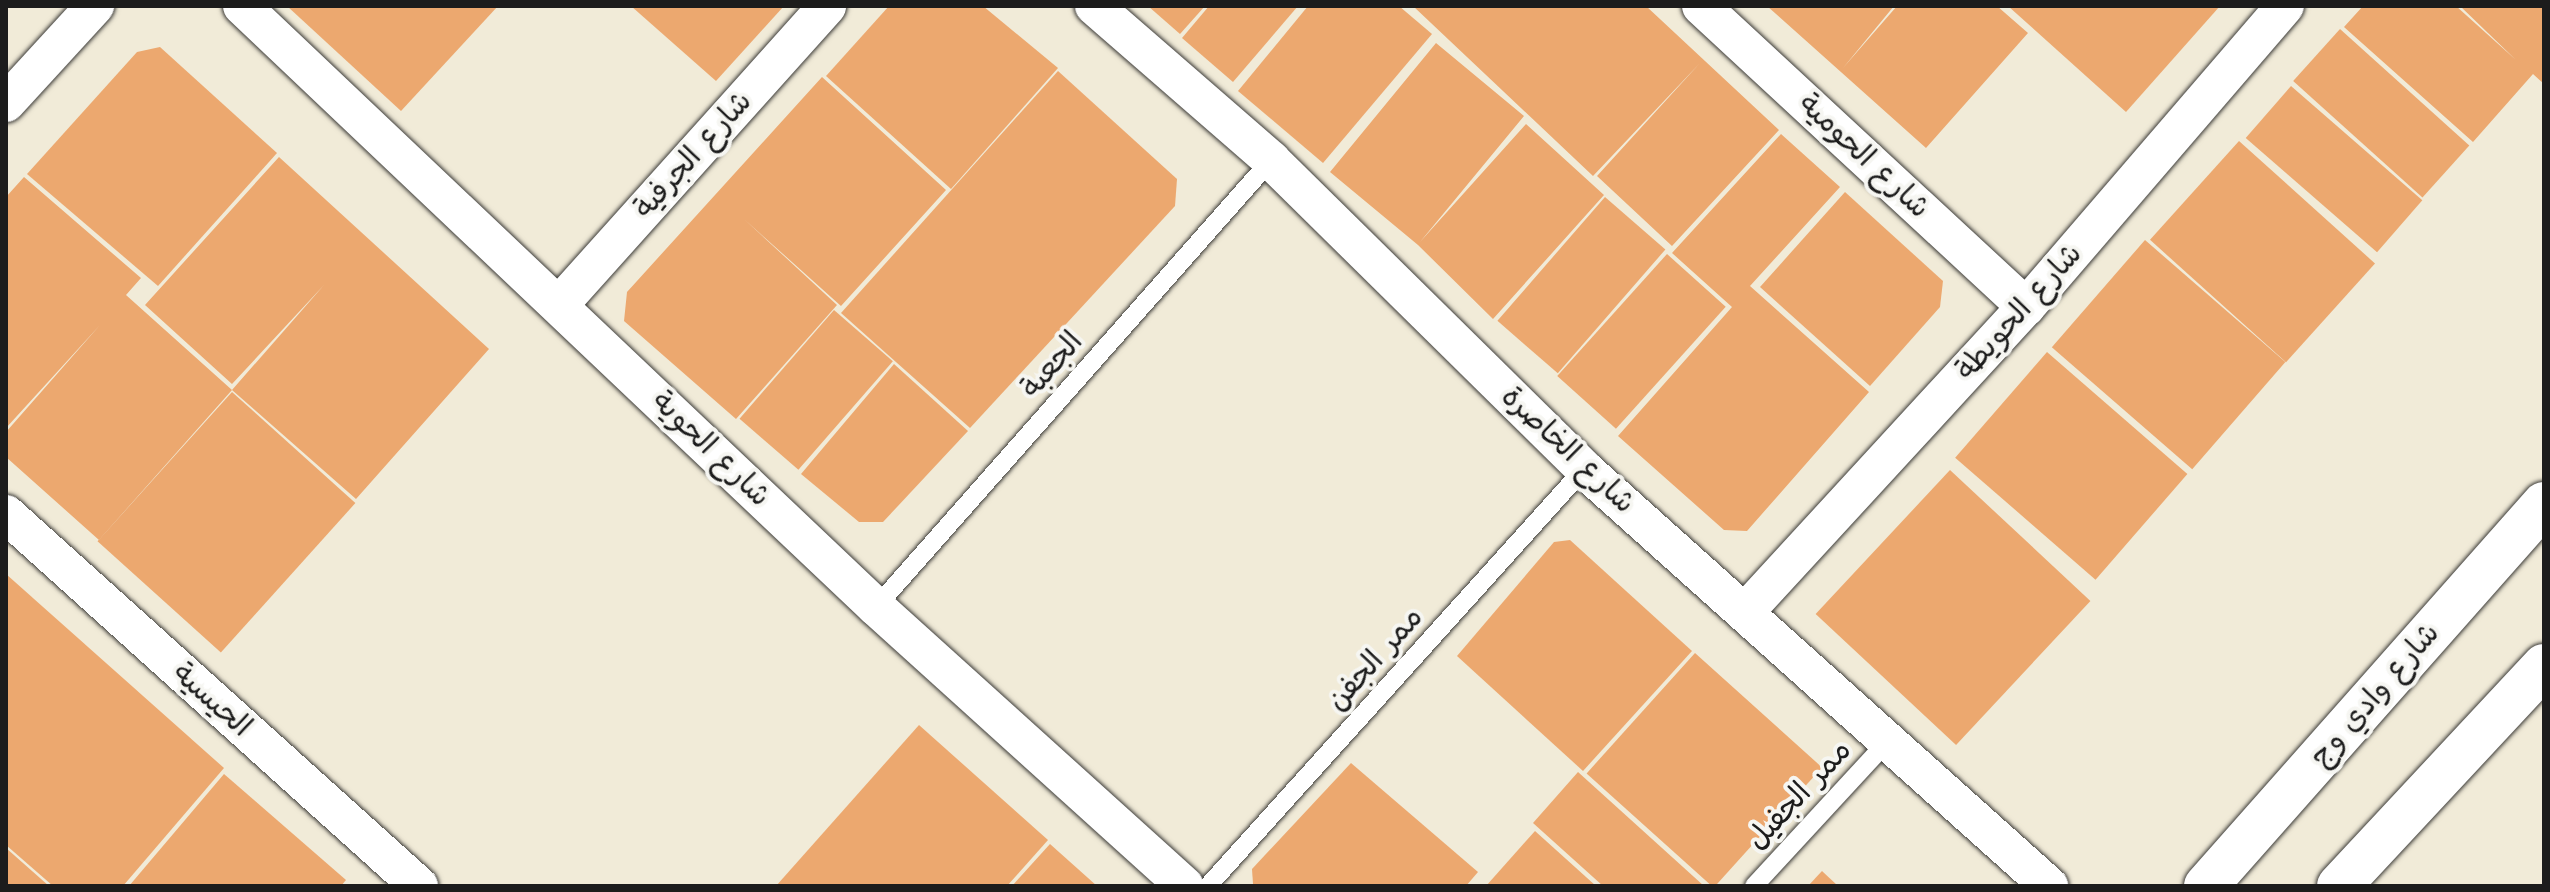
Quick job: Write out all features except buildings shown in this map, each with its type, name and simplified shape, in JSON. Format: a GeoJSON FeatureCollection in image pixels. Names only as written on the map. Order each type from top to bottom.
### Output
{"type":"FeatureCollection","features":[{"type":"Feature","properties":{"kind":"street"},"geometry":{"type":"LineString","coordinates":[[6,103],[95,6]]}},
{"type":"Feature","properties":{"kind":"street","name":"شارع الحوية"},"geometry":{"type":"LineString","coordinates":[[242,6],[560,304],[876,607],[1185,886]]}},
{"type":"Feature","properties":{"kind":"street","name":"شارع الجرفية"},"geometry":{"type":"LineString","coordinates":[[560,304],[827,6]]}},
{"type":"Feature","properties":{"kind":"street","name":"شارع الخاصرة"},"geometry":{"type":"LineString","coordinates":[[1094,6],[1271,160],[1584,469],[1746,611],[1886,743],[2049,886]]}},
{"type":"Feature","properties":{"kind":"street","name":"شارع الحومية"},"geometry":{"type":"LineString","coordinates":[[1701,6],[2026,307]]}},
{"type":"Feature","properties":{"kind":"street","name":"شارع الحويطة"},"geometry":{"type":"LineString","coordinates":[[1746,611],[2026,307],[2285,6]]}},
{"type":"Feature","properties":{"kind":"street","name":"شارع وادي وج"},"geometry":{"type":"LineString","coordinates":[[2206,886],[2544,504]]}},
{"type":"Feature","properties":{"kind":"street","name":"الحيسية"},"geometry":{"type":"LineString","coordinates":[[6,514],[419,886]]}},
{"type":"Feature","properties":{"kind":"street"},"geometry":{"type":"LineString","coordinates":[[2339,886],[2544,666]]}},
{"type":"Feature","properties":{"kind":"lane","name":"الجعبة"},"geometry":{"type":"LineString","coordinates":[[876,607],[1271,160]]}},
{"type":"Feature","properties":{"kind":"lane","name":"ممر الجفن"},"geometry":{"type":"LineString","coordinates":[[1208,886],[1584,469]]}},
{"type":"Feature","properties":{"kind":"lane","name":"ممر الجفيل"},"geometry":{"type":"LineString","coordinates":[[1754,886],[1886,743]]}}]}
